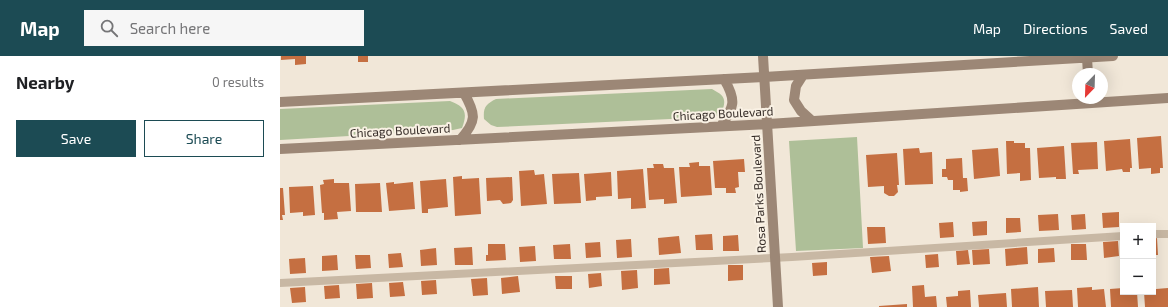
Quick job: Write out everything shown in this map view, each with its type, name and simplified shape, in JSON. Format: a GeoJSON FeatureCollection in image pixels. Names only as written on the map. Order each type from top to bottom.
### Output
{"type":"FeatureCollection","features":[{"type":"Feature","properties":{"kind":"street","name":"Rosa Parks Boulevard"},"geometry":{"type":"LineString","coordinates":[[763,56],[778,307]]}},
{"type":"Feature","properties":{"kind":"street"},"geometry":{"type":"LineString","coordinates":[[280,102],[804,75],[1113,56]]}},
{"type":"Feature","properties":{"kind":"street"},"geometry":{"type":"LineString","coordinates":[[1087,58],[1088,68]]}},
{"type":"Feature","properties":{"kind":"street"},"geometry":{"type":"LineString","coordinates":[[804,75],[796,86],[794,100],[801,111],[812,121]]}},
{"type":"Feature","properties":{"kind":"street"},"geometry":{"type":"LineString","coordinates":[[721,126],[729,114],[734,102],[724,79]]}},
{"type":"Feature","properties":{"kind":"street"},"geometry":{"type":"LineString","coordinates":[[460,140],[469,130],[473,116],[471,105],[464,93]]}},
{"type":"Feature","properties":{"kind":"street","name":"Chicago Boulevard"},"geometry":{"type":"LineString","coordinates":[[1108,100],[1168,98]]}},
{"type":"Feature","properties":{"kind":"street","name":"Chicago Boulevard"},"geometry":{"type":"LineString","coordinates":[[280,149],[768,124],[1072,102]]}},
{"type":"Feature","properties":{"kind":"lane"},"geometry":{"type":"LineString","coordinates":[[1156,234],[1168,234]]}},
{"type":"Feature","properties":{"kind":"lane"},"geometry":{"type":"LineString","coordinates":[[280,283],[774,258],[1120,236]]}},
{"type":"Feature","properties":{"kind":"green space"},"geometry":{"type":"Polygon","coordinates":[[[712,89],[724,98],[724,105],[721,114],[714,117],[497,127],[491,125],[484,119],[486,106],[496,99],[712,89]]]}},
{"type":"Feature","properties":{"kind":"green space"},"geometry":{"type":"Polygon","coordinates":[[[450,101],[462,108],[464,111],[465,118],[462,128],[453,130],[280,140],[280,109],[450,101]]]}},
{"type":"Feature","properties":{"kind":"green space"},"geometry":{"type":"Polygon","coordinates":[[[857,137],[863,248],[796,251],[789,141],[857,137]]]}},
{"type":"Feature","properties":{"kind":"building"},"geometry":{"type":"Polygon","coordinates":[[[281,56],[306,56],[306,64],[295,65],[295,59],[281,60],[281,56]]]}},
{"type":"Feature","properties":{"kind":"building"},"geometry":{"type":"Polygon","coordinates":[[[358,56],[368,56],[368,62],[358,62],[358,56]]]}},
{"type":"Feature","properties":{"kind":"building"},"geometry":{"type":"Polygon","coordinates":[[[1161,136],[1163,168],[1160,168],[1160,173],[1151,174],[1151,168],[1139,169],[1137,138],[1161,136]]]}},
{"type":"Feature","properties":{"kind":"building"},"geometry":{"type":"Polygon","coordinates":[[[1130,139],[1132,168],[1130,168],[1130,172],[1123,172],[1122,169],[1106,171],[1104,141],[1130,139]]]}},
{"type":"Feature","properties":{"kind":"building"},"geometry":{"type":"Polygon","coordinates":[[[1006,141],[1025,143],[1025,148],[1030,148],[1031,180],[1020,181],[1020,173],[1007,174],[1006,141]]]}},
{"type":"Feature","properties":{"kind":"building"},"geometry":{"type":"Polygon","coordinates":[[[1097,142],[1098,169],[1078,170],[1079,174],[1073,174],[1071,143],[1097,142]]]}},
{"type":"Feature","properties":{"kind":"building"},"geometry":{"type":"Polygon","coordinates":[[[1064,146],[1066,179],[1056,179],[1056,177],[1039,178],[1037,148],[1064,146]]]}},
{"type":"Feature","properties":{"kind":"building"},"geometry":{"type":"Polygon","coordinates":[[[919,148],[920,153],[932,152],[933,184],[905,185],[903,149],[919,148]]]}},
{"type":"Feature","properties":{"kind":"building"},"geometry":{"type":"Polygon","coordinates":[[[998,148],[1000,176],[974,179],[972,150],[998,148]]]}},
{"type":"Feature","properties":{"kind":"building"},"geometry":{"type":"Polygon","coordinates":[[[897,153],[898,192],[894,196],[889,196],[884,193],[884,186],[868,187],[866,155],[897,153]]]}},
{"type":"Feature","properties":{"kind":"building"},"geometry":{"type":"Polygon","coordinates":[[[962,158],[963,178],[967,178],[968,191],[960,192],[960,190],[953,190],[953,180],[948,180],[947,177],[942,177],[942,169],[946,169],[946,159],[962,158]]]}},
{"type":"Feature","properties":{"kind":"building"},"geometry":{"type":"Polygon","coordinates":[[[744,159],[745,172],[738,172],[739,187],[735,188],[736,193],[726,193],[726,188],[715,188],[713,161],[744,159]]]}},
{"type":"Feature","properties":{"kind":"building"},"geometry":{"type":"Polygon","coordinates":[[[699,162],[699,166],[710,166],[712,195],[681,197],[679,167],[690,167],[689,163],[699,162]]]}},
{"type":"Feature","properties":{"kind":"building"},"geometry":{"type":"Polygon","coordinates":[[[653,164],[663,164],[664,168],[674,168],[677,203],[664,204],[664,199],[649,200],[647,168],[654,168],[653,164]]]}},
{"type":"Feature","properties":{"kind":"building"},"geometry":{"type":"Polygon","coordinates":[[[643,169],[646,208],[631,209],[631,198],[618,199],[617,171],[643,169]]]}},
{"type":"Feature","properties":{"kind":"building"},"geometry":{"type":"Polygon","coordinates":[[[534,170],[535,175],[544,174],[547,204],[521,206],[519,171],[534,170]]]}},
{"type":"Feature","properties":{"kind":"building"},"geometry":{"type":"Polygon","coordinates":[[[611,172],[612,196],[596,197],[596,200],[586,201],[584,174],[611,172]]]}},
{"type":"Feature","properties":{"kind":"building"},"geometry":{"type":"Polygon","coordinates":[[[579,173],[581,203],[554,204],[552,174],[579,173]]]}},
{"type":"Feature","properties":{"kind":"building"},"geometry":{"type":"Polygon","coordinates":[[[462,176],[462,179],[479,178],[481,214],[455,216],[453,177],[462,176]]]}},
{"type":"Feature","properties":{"kind":"building"},"geometry":{"type":"Polygon","coordinates":[[[512,177],[513,200],[511,203],[503,204],[500,200],[487,201],[486,178],[512,177]]]}},
{"type":"Feature","properties":{"kind":"building"},"geometry":{"type":"Polygon","coordinates":[[[334,179],[334,183],[349,183],[351,211],[337,212],[338,219],[324,220],[320,185],[324,184],[323,180],[334,179]]]}},
{"type":"Feature","properties":{"kind":"building"},"geometry":{"type":"Polygon","coordinates":[[[446,179],[448,207],[428,209],[428,213],[422,213],[420,181],[446,179]]]}},
{"type":"Feature","properties":{"kind":"building"},"geometry":{"type":"Polygon","coordinates":[[[394,182],[394,184],[413,182],[415,209],[389,211],[386,183],[394,182]]]}},
{"type":"Feature","properties":{"kind":"building"},"geometry":{"type":"Polygon","coordinates":[[[380,183],[382,212],[356,212],[355,184],[380,183]]]}},
{"type":"Feature","properties":{"kind":"building"},"geometry":{"type":"Polygon","coordinates":[[[313,186],[315,215],[303,216],[303,212],[290,213],[289,187],[313,186]]]}},
{"type":"Feature","properties":{"kind":"building"},"geometry":{"type":"Polygon","coordinates":[[[280,188],[283,188],[285,215],[282,215],[283,220],[280,220],[280,188]]]}},
{"type":"Feature","properties":{"kind":"building"},"geometry":{"type":"Polygon","coordinates":[[[1119,212],[1119,227],[1103,228],[1102,213],[1119,212]]]}},
{"type":"Feature","properties":{"kind":"building"},"geometry":{"type":"Polygon","coordinates":[[[1058,214],[1059,230],[1039,231],[1038,215],[1058,214]]]}},
{"type":"Feature","properties":{"kind":"building"},"geometry":{"type":"Polygon","coordinates":[[[1085,214],[1086,229],[1072,230],[1071,215],[1085,214]]]}},
{"type":"Feature","properties":{"kind":"building"},"geometry":{"type":"Polygon","coordinates":[[[1006,218],[1020,218],[1021,232],[1006,233],[1006,218]]]}},
{"type":"Feature","properties":{"kind":"building"},"geometry":{"type":"Polygon","coordinates":[[[987,221],[987,235],[973,236],[972,222],[987,221]]]}},
{"type":"Feature","properties":{"kind":"building"},"geometry":{"type":"Polygon","coordinates":[[[953,222],[954,237],[940,238],[939,223],[953,222]]]}},
{"type":"Feature","properties":{"kind":"building"},"geometry":{"type":"Polygon","coordinates":[[[867,227],[885,227],[886,243],[868,244],[867,227]]]}},
{"type":"Feature","properties":{"kind":"building"},"geometry":{"type":"Polygon","coordinates":[[[712,234],[713,250],[696,250],[695,235],[712,234]]]}},
{"type":"Feature","properties":{"kind":"building"},"geometry":{"type":"Polygon","coordinates":[[[738,235],[739,251],[723,251],[723,236],[738,235]]]}},
{"type":"Feature","properties":{"kind":"building"},"geometry":{"type":"Polygon","coordinates":[[[679,236],[681,253],[659,255],[658,238],[679,236]]]}},
{"type":"Feature","properties":{"kind":"building"},"geometry":{"type":"Polygon","coordinates":[[[1157,238],[1158,255],[1156,255],[1157,238]]]}},
{"type":"Feature","properties":{"kind":"building"},"geometry":{"type":"Polygon","coordinates":[[[631,239],[632,257],[617,258],[616,240],[631,239]]]}},
{"type":"Feature","properties":{"kind":"building"},"geometry":{"type":"Polygon","coordinates":[[[1118,241],[1119,256],[1104,258],[1103,242],[1118,241]]]}},
{"type":"Feature","properties":{"kind":"building"},"geometry":{"type":"Polygon","coordinates":[[[600,242],[601,257],[586,258],[585,243],[600,242]]]}},
{"type":"Feature","properties":{"kind":"building"},"geometry":{"type":"Polygon","coordinates":[[[488,244],[505,244],[506,260],[486,261],[486,255],[488,255],[488,244]]]}},
{"type":"Feature","properties":{"kind":"building"},"geometry":{"type":"Polygon","coordinates":[[[570,244],[571,259],[554,259],[553,245],[570,244]]]}},
{"type":"Feature","properties":{"kind":"building"},"geometry":{"type":"Polygon","coordinates":[[[1071,244],[1086,244],[1087,260],[1071,260],[1071,244]]]}},
{"type":"Feature","properties":{"kind":"building"},"geometry":{"type":"Polygon","coordinates":[[[535,246],[536,261],[520,262],[519,247],[535,246]]]}},
{"type":"Feature","properties":{"kind":"building"},"geometry":{"type":"Polygon","coordinates":[[[472,247],[473,265],[455,265],[454,248],[472,247]]]}},
{"type":"Feature","properties":{"kind":"building"},"geometry":{"type":"Polygon","coordinates":[[[1027,247],[1028,264],[1006,266],[1005,249],[1027,247]]]}},
{"type":"Feature","properties":{"kind":"building"},"geometry":{"type":"Polygon","coordinates":[[[436,248],[437,265],[421,266],[420,250],[436,248]]]}},
{"type":"Feature","properties":{"kind":"building"},"geometry":{"type":"Polygon","coordinates":[[[1054,248],[1055,262],[1038,263],[1038,249],[1054,248]]]}},
{"type":"Feature","properties":{"kind":"building"},"geometry":{"type":"Polygon","coordinates":[[[989,249],[990,264],[973,265],[972,250],[989,249]]]}},
{"type":"Feature","properties":{"kind":"building"},"geometry":{"type":"Polygon","coordinates":[[[968,250],[970,264],[957,265],[956,251],[968,250]]]}},
{"type":"Feature","properties":{"kind":"building"},"geometry":{"type":"Polygon","coordinates":[[[401,253],[403,267],[389,268],[388,254],[401,253]]]}},
{"type":"Feature","properties":{"kind":"building"},"geometry":{"type":"Polygon","coordinates":[[[938,254],[939,267],[926,268],[925,255],[938,254]]]}},
{"type":"Feature","properties":{"kind":"building"},"geometry":{"type":"Polygon","coordinates":[[[337,255],[338,270],[322,271],[322,256],[337,255]]]}},
{"type":"Feature","properties":{"kind":"building"},"geometry":{"type":"Polygon","coordinates":[[[355,255],[370,255],[371,268],[356,269],[355,255]]]}},
{"type":"Feature","properties":{"kind":"building"},"geometry":{"type":"Polygon","coordinates":[[[889,256],[891,271],[872,273],[870,257],[889,256]]]}},
{"type":"Feature","properties":{"kind":"building"},"geometry":{"type":"Polygon","coordinates":[[[305,258],[306,273],[290,274],[289,259],[305,258]]]}},
{"type":"Feature","properties":{"kind":"building"},"geometry":{"type":"Polygon","coordinates":[[[827,262],[827,275],[813,276],[812,263],[827,262]]]}},
{"type":"Feature","properties":{"kind":"building"},"geometry":{"type":"Polygon","coordinates":[[[728,265],[743,265],[743,280],[728,281],[728,265]]]}},
{"type":"Feature","properties":{"kind":"building"},"geometry":{"type":"Polygon","coordinates":[[[669,268],[670,284],[654,285],[654,269],[669,268]]]}},
{"type":"Feature","properties":{"kind":"building"},"geometry":{"type":"Polygon","coordinates":[[[637,270],[638,288],[622,290],[621,271],[637,270]]]}},
{"type":"Feature","properties":{"kind":"building"},"geometry":{"type":"Polygon","coordinates":[[[601,273],[602,286],[589,288],[588,274],[601,273]]]}},
{"type":"Feature","properties":{"kind":"building"},"geometry":{"type":"Polygon","coordinates":[[[518,276],[520,292],[502,294],[501,278],[518,276]]]}},
{"type":"Feature","properties":{"kind":"building"},"geometry":{"type":"Polygon","coordinates":[[[555,276],[572,276],[572,289],[556,289],[555,276]]]}},
{"type":"Feature","properties":{"kind":"building"},"geometry":{"type":"Polygon","coordinates":[[[487,278],[488,295],[473,296],[471,279],[487,278]]]}},
{"type":"Feature","properties":{"kind":"building"},"geometry":{"type":"Polygon","coordinates":[[[436,280],[437,294],[422,295],[421,281],[436,280]]]}},
{"type":"Feature","properties":{"kind":"building"},"geometry":{"type":"Polygon","coordinates":[[[403,282],[405,296],[390,297],[389,283],[403,282]]]}},
{"type":"Feature","properties":{"kind":"building"},"geometry":{"type":"Polygon","coordinates":[[[372,283],[373,298],[357,299],[356,284],[372,283]]]}},
{"type":"Feature","properties":{"kind":"building"},"geometry":{"type":"Polygon","coordinates":[[[339,285],[340,298],[325,299],[324,286],[339,285]]]}},
{"type":"Feature","properties":{"kind":"building"},"geometry":{"type":"Polygon","coordinates":[[[924,285],[925,297],[936,296],[937,307],[913,307],[912,286],[924,285]]]}},
{"type":"Feature","properties":{"kind":"building"},"geometry":{"type":"Polygon","coordinates":[[[305,287],[306,302],[292,303],[290,288],[305,287]]]}},
{"type":"Feature","properties":{"kind":"building"},"geometry":{"type":"Polygon","coordinates":[[[1038,287],[1039,307],[1012,307],[1011,289],[1038,287]]]}},
{"type":"Feature","properties":{"kind":"building"},"geometry":{"type":"Polygon","coordinates":[[[1092,287],[1092,290],[1104,289],[1106,307],[1078,307],[1077,288],[1092,287]]]}},
{"type":"Feature","properties":{"kind":"building"},"geometry":{"type":"Polygon","coordinates":[[[1120,288],[1120,295],[1137,295],[1138,307],[1111,307],[1110,289],[1120,288]]]}},
{"type":"Feature","properties":{"kind":"building"},"geometry":{"type":"Polygon","coordinates":[[[1168,288],[1168,307],[1145,307],[1144,295],[1156,295],[1156,289],[1168,288]]]}},
{"type":"Feature","properties":{"kind":"building"},"geometry":{"type":"Polygon","coordinates":[[[970,290],[971,307],[947,307],[946,297],[958,296],[958,291],[970,290]]]}},
{"type":"Feature","properties":{"kind":"building"},"geometry":{"type":"Polygon","coordinates":[[[1072,290],[1073,307],[1046,307],[1045,291],[1072,290]]]}},
{"type":"Feature","properties":{"kind":"building"},"geometry":{"type":"Polygon","coordinates":[[[1006,293],[1007,307],[979,307],[978,295],[1006,293]]]}},
{"type":"Feature","properties":{"kind":"building"},"geometry":{"type":"Polygon","coordinates":[[[907,304],[907,307],[879,307],[879,306],[907,304]]]}}]}
